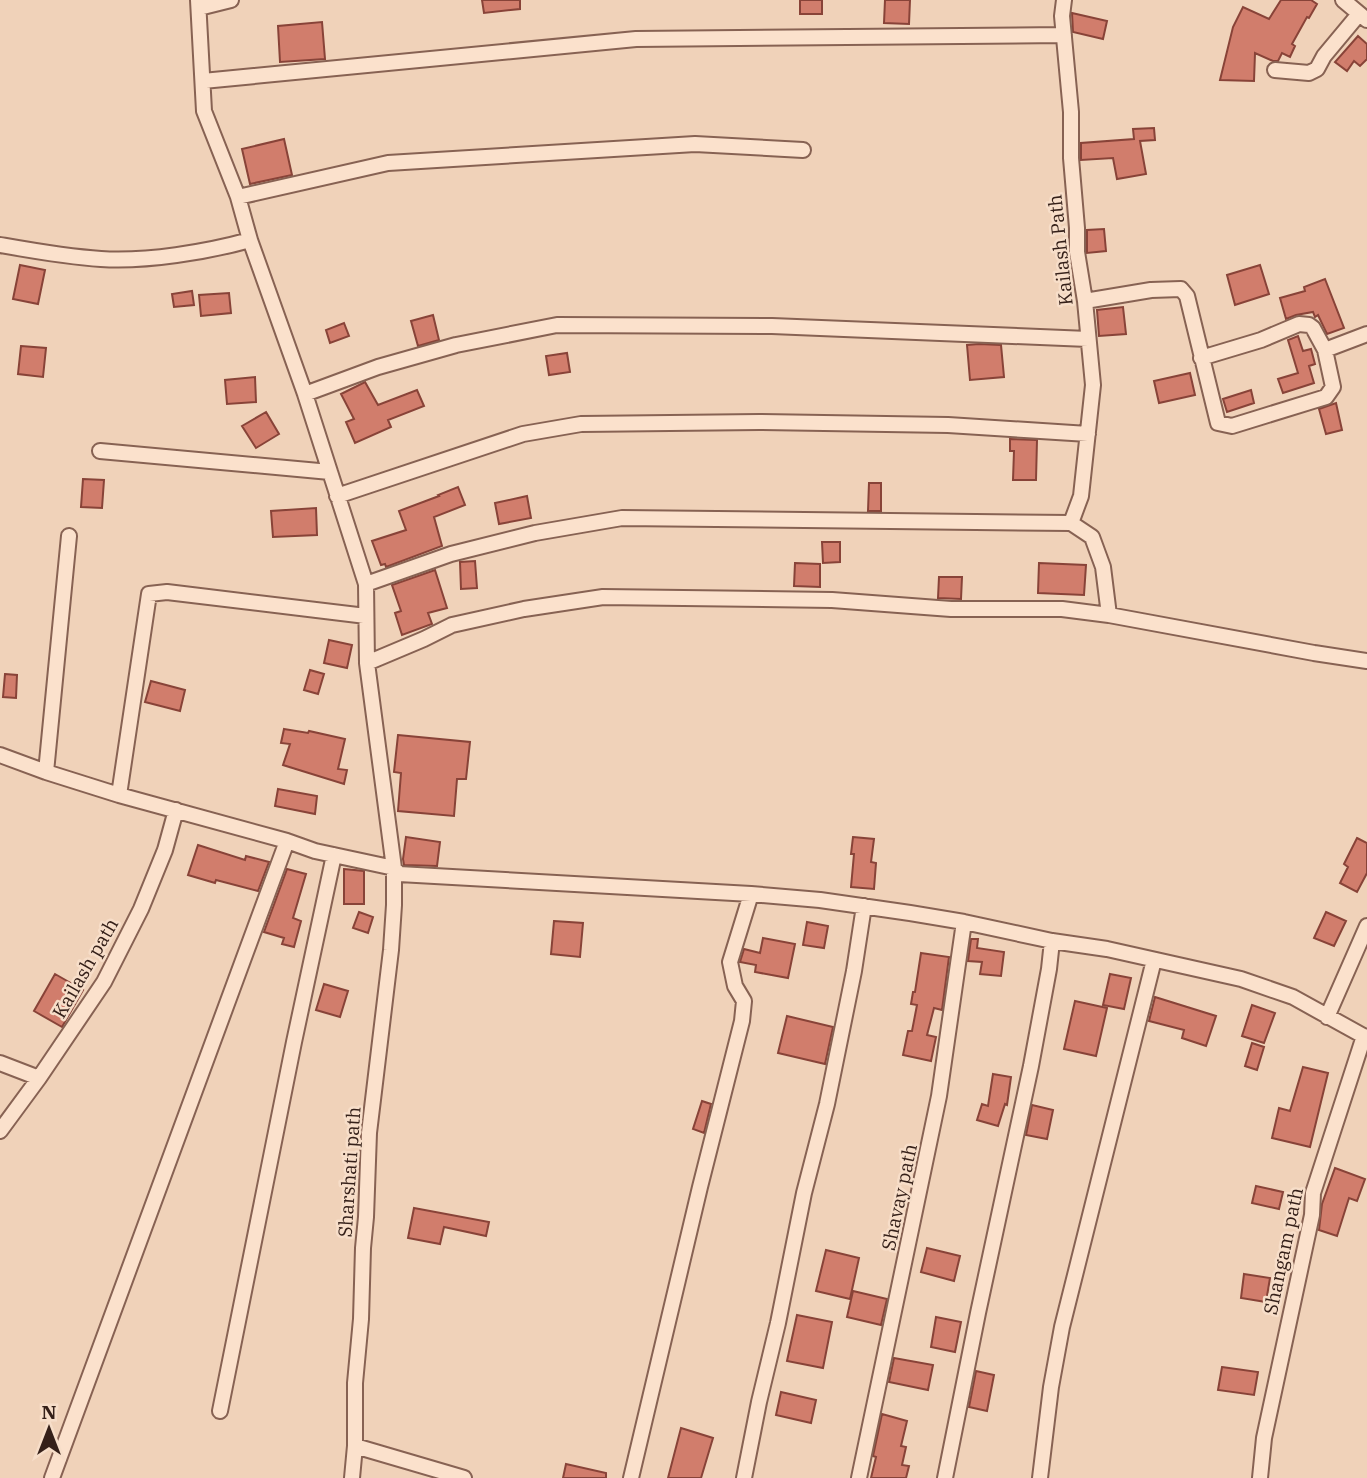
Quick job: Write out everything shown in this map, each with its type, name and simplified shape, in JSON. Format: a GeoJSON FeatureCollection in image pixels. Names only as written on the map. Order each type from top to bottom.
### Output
{"type":"FeatureCollection","features":[{"type":"Feature","properties":{"kind":"street"},"geometry":{"type":"LineString","coordinates":[[198,4],[231,0]]}},
{"type":"Feature","properties":{"kind":"street","name":"Kailash Path"},"geometry":{"type":"LineString","coordinates":[[1064,0],[1062,16],[1071,112],[1077,252],[1093,385],[1081,496],[1071,523]]}},
{"type":"Feature","properties":{"kind":"street"},"geometry":{"type":"LineString","coordinates":[[1275,70],[1309,73],[1317,69],[1324,56],[1363,17],[1343,0]]}},
{"type":"Feature","properties":{"kind":"street","name":"Sharshati path"},"geometry":{"type":"LineString","coordinates":[[198,4],[204,111],[238,197],[250,240],[305,394],[366,584],[367,663],[394,868],[391,950],[369,1133],[352,1478]]}},
{"type":"Feature","properties":{"kind":"street"},"geometry":{"type":"LineString","coordinates":[[203,81],[636,39],[1064,35]]}},
{"type":"Feature","properties":{"kind":"street"},"geometry":{"type":"LineString","coordinates":[[238,197],[388,163],[695,144],[803,150]]}},
{"type":"Feature","properties":{"kind":"street"},"geometry":{"type":"LineString","coordinates":[[0,245],[42,253],[104,259],[163,256],[222,248],[250,240]]}},
{"type":"Feature","properties":{"kind":"street"},"geometry":{"type":"LineString","coordinates":[[1085,301],[1151,290],[1181,289],[1187,296],[1201,358],[1218,423],[1232,426],[1326,397],[1333,387],[1325,350],[1309,325],[1299,324],[1261,340],[1201,358]]}},
{"type":"Feature","properties":{"kind":"street"},"geometry":{"type":"LineString","coordinates":[[305,394],[378,367],[456,345],[556,325],[772,326],[1088,339]]}},
{"type":"Feature","properties":{"kind":"street"},"geometry":{"type":"LineString","coordinates":[[1325,350],[1367,334]]}},
{"type":"Feature","properties":{"kind":"street"},"geometry":{"type":"LineString","coordinates":[[337,496],[523,434],[581,424],[759,422],[948,425],[1088,434]]}},
{"type":"Feature","properties":{"kind":"street"},"geometry":{"type":"LineString","coordinates":[[100,451],[330,472]]}},
{"type":"Feature","properties":{"kind":"street"},"geometry":{"type":"LineString","coordinates":[[366,584],[463,551],[535,533],[622,517],[1071,523],[1092,537],[1102,567],[1109,615]]}},
{"type":"Feature","properties":{"kind":"street"},"geometry":{"type":"LineString","coordinates":[[46,772],[69,536]]}},
{"type":"Feature","properties":{"kind":"street"},"geometry":{"type":"LineString","coordinates":[[119,795],[149,594],[167,592],[366,616]]}},
{"type":"Feature","properties":{"kind":"street"},"geometry":{"type":"LineString","coordinates":[[367,663],[452,625],[524,609],[603,597],[832,600],[951,609],[1062,609],[1367,661]]}},
{"type":"Feature","properties":{"kind":"street"},"geometry":{"type":"LineString","coordinates":[[0,755],[119,795],[334,855],[394,868],[400,874],[751,894],[864,906],[964,922],[1052,941],[1107,949],[1241,979],[1293,997],[1366,1037]]}},
{"type":"Feature","properties":{"kind":"street","name":"Kailash path"},"geometry":{"type":"LineString","coordinates":[[0,1130],[104,982],[141,909],[165,850],[176,810]]}},
{"type":"Feature","properties":{"kind":"street"},"geometry":{"type":"LineString","coordinates":[[52,1478],[287,841]]}},
{"type":"Feature","properties":{"kind":"street"},"geometry":{"type":"LineString","coordinates":[[220,1411],[334,855]]}},
{"type":"Feature","properties":{"kind":"street"},"geometry":{"type":"LineString","coordinates":[[631,1478],[742,1021],[744,1001],[735,986],[730,962],[751,894]]}},
{"type":"Feature","properties":{"kind":"street"},"geometry":{"type":"LineString","coordinates":[[744,1478],[804,1193],[827,1104],[854,971],[864,906]]}},
{"type":"Feature","properties":{"kind":"street","name":"Shavay path"},"geometry":{"type":"LineString","coordinates":[[859,1478],[939,1096],[964,922]]}},
{"type":"Feature","properties":{"kind":"street"},"geometry":{"type":"LineString","coordinates":[[1327,1017],[1367,926]]}},
{"type":"Feature","properties":{"kind":"street"},"geometry":{"type":"LineString","coordinates":[[946,1478],[978,1312],[1031,1066],[1052,941]]}},
{"type":"Feature","properties":{"kind":"street"},"geometry":{"type":"LineString","coordinates":[[1040,1478],[1051,1387],[1062,1327],[1154,960]]}},
{"type":"Feature","properties":{"kind":"street","name":"Shangam path"},"geometry":{"type":"LineString","coordinates":[[1260,1478],[1264,1438],[1312,1215],[1313,1193],[1366,1037]]}},
{"type":"Feature","properties":{"kind":"street"},"geometry":{"type":"LineString","coordinates":[[0,1063],[39,1078]]}},
{"type":"Feature","properties":{"kind":"street"},"geometry":{"type":"LineString","coordinates":[[355,1446],[464,1478]]}},
{"type":"Feature","properties":{"kind":"building"},"geometry":{"type":"Polygon","coordinates":[[[482,0],[520,0],[520,9],[484,13],[482,0]]]}},
{"type":"Feature","properties":{"kind":"building"},"geometry":{"type":"Polygon","coordinates":[[[800,0],[822,0],[822,14],[800,14],[800,0]]]}},
{"type":"Feature","properties":{"kind":"building"},"geometry":{"type":"Polygon","coordinates":[[[885,0],[910,0],[909,24],[884,23],[885,0]]]}},
{"type":"Feature","properties":{"kind":"building"},"geometry":{"type":"Polygon","coordinates":[[[1281,0],[1311,0],[1317,4],[1292,44],[1295,46],[1290,57],[1282,53],[1278,61],[1273,61],[1255,53],[1254,81],[1220,80],[1233,27],[1243,7],[1269,19],[1281,0]]]}},
{"type":"Feature","properties":{"kind":"building"},"geometry":{"type":"Polygon","coordinates":[[[1072,13],[1107,21],[1103,39],[1073,32],[1072,13]]]}},
{"type":"Feature","properties":{"kind":"building"},"geometry":{"type":"Polygon","coordinates":[[[322,22],[325,59],[280,62],[278,26],[322,22]]]}},
{"type":"Feature","properties":{"kind":"building"},"geometry":{"type":"Polygon","coordinates":[[[1358,36],[1367,44],[1367,59],[1360,66],[1354,61],[1347,71],[1335,62],[1358,36]]]}},
{"type":"Feature","properties":{"kind":"building"},"geometry":{"type":"Polygon","coordinates":[[[1154,128],[1155,140],[1140,141],[1146,174],[1117,179],[1113,158],[1081,160],[1081,143],[1134,139],[1133,129],[1154,128]]]}},
{"type":"Feature","properties":{"kind":"building"},"geometry":{"type":"Polygon","coordinates":[[[284,139],[292,175],[250,184],[242,149],[284,139]]]}},
{"type":"Feature","properties":{"kind":"building"},"geometry":{"type":"Polygon","coordinates":[[[1104,229],[1106,251],[1087,253],[1087,230],[1104,229]]]}},
{"type":"Feature","properties":{"kind":"building"},"geometry":{"type":"Polygon","coordinates":[[[20,265],[45,270],[38,304],[13,299],[20,265]]]}},
{"type":"Feature","properties":{"kind":"building"},"geometry":{"type":"Polygon","coordinates":[[[1260,265],[1269,294],[1235,305],[1227,275],[1260,265]]]}},
{"type":"Feature","properties":{"kind":"building"},"geometry":{"type":"Polygon","coordinates":[[[1325,279],[1344,328],[1327,334],[1318,315],[1315,317],[1313,312],[1286,319],[1280,298],[1305,291],[1304,287],[1325,279]]]}},
{"type":"Feature","properties":{"kind":"building"},"geometry":{"type":"Polygon","coordinates":[[[192,291],[194,305],[174,307],[172,294],[192,291]]]}},
{"type":"Feature","properties":{"kind":"building"},"geometry":{"type":"Polygon","coordinates":[[[229,293],[231,313],[201,316],[199,295],[229,293]]]}},
{"type":"Feature","properties":{"kind":"building"},"geometry":{"type":"Polygon","coordinates":[[[1123,307],[1126,334],[1099,336],[1097,310],[1123,307]]]}},
{"type":"Feature","properties":{"kind":"building"},"geometry":{"type":"Polygon","coordinates":[[[433,315],[439,340],[418,346],[411,321],[433,315]]]}},
{"type":"Feature","properties":{"kind":"building"},"geometry":{"type":"Polygon","coordinates":[[[344,323],[349,336],[330,343],[326,330],[344,323]]]}},
{"type":"Feature","properties":{"kind":"building"},"geometry":{"type":"Polygon","coordinates":[[[1298,336],[1303,351],[1311,349],[1315,364],[1309,366],[1314,383],[1283,393],[1278,379],[1298,373],[1288,340],[1298,336]]]}},
{"type":"Feature","properties":{"kind":"building"},"geometry":{"type":"Polygon","coordinates":[[[967,345],[1001,345],[1004,377],[970,380],[967,345]]]}},
{"type":"Feature","properties":{"kind":"building"},"geometry":{"type":"Polygon","coordinates":[[[21,346],[46,348],[43,377],[18,374],[21,346]]]}},
{"type":"Feature","properties":{"kind":"building"},"geometry":{"type":"Polygon","coordinates":[[[567,353],[570,372],[549,375],[546,356],[567,353]]]}},
{"type":"Feature","properties":{"kind":"building"},"geometry":{"type":"Polygon","coordinates":[[[1190,373],[1195,395],[1159,403],[1154,381],[1190,373]]]}},
{"type":"Feature","properties":{"kind":"building"},"geometry":{"type":"Polygon","coordinates":[[[255,377],[256,402],[227,404],[225,380],[255,377]]]}},
{"type":"Feature","properties":{"kind":"building"},"geometry":{"type":"Polygon","coordinates":[[[365,382],[378,405],[417,390],[424,406],[388,420],[391,427],[355,443],[346,422],[354,419],[341,394],[365,382]]]}},
{"type":"Feature","properties":{"kind":"building"},"geometry":{"type":"Polygon","coordinates":[[[1251,390],[1254,403],[1227,412],[1223,399],[1251,390]]]}},
{"type":"Feature","properties":{"kind":"building"},"geometry":{"type":"Polygon","coordinates":[[[1336,403],[1342,430],[1326,434],[1319,409],[1336,403]]]}},
{"type":"Feature","properties":{"kind":"building"},"geometry":{"type":"Polygon","coordinates":[[[266,412],[279,434],[256,448],[242,426],[266,412]]]}},
{"type":"Feature","properties":{"kind":"building"},"geometry":{"type":"Polygon","coordinates":[[[1010,439],[1037,440],[1036,480],[1013,480],[1014,451],[1010,451],[1010,439]]]}},
{"type":"Feature","properties":{"kind":"building"},"geometry":{"type":"Polygon","coordinates":[[[83,479],[104,480],[102,508],[81,507],[83,479]]]}},
{"type":"Feature","properties":{"kind":"building"},"geometry":{"type":"Polygon","coordinates":[[[869,483],[881,483],[881,511],[868,511],[869,483]]]}},
{"type":"Feature","properties":{"kind":"building"},"geometry":{"type":"Polygon","coordinates":[[[458,487],[465,505],[434,517],[442,546],[386,567],[385,564],[381,565],[372,541],[406,530],[399,511],[458,487]]]}},
{"type":"Feature","properties":{"kind":"building"},"geometry":{"type":"Polygon","coordinates":[[[527,496],[531,518],[499,524],[495,503],[527,496]]]}},
{"type":"Feature","properties":{"kind":"building"},"geometry":{"type":"Polygon","coordinates":[[[316,508],[317,535],[273,537],[271,511],[316,508]]]}},
{"type":"Feature","properties":{"kind":"building"},"geometry":{"type":"Polygon","coordinates":[[[822,542],[840,542],[840,562],[823,563],[822,542]]]}},
{"type":"Feature","properties":{"kind":"building"},"geometry":{"type":"Polygon","coordinates":[[[475,561],[477,588],[461,589],[460,562],[475,561]]]}},
{"type":"Feature","properties":{"kind":"building"},"geometry":{"type":"Polygon","coordinates":[[[795,563],[820,564],[820,587],[794,586],[795,563]]]}},
{"type":"Feature","properties":{"kind":"building"},"geometry":{"type":"Polygon","coordinates":[[[1039,563],[1086,565],[1084,595],[1038,593],[1039,563]]]}},
{"type":"Feature","properties":{"kind":"building"},"geometry":{"type":"Polygon","coordinates":[[[435,570],[447,608],[428,613],[432,624],[402,635],[395,613],[401,611],[392,585],[435,570]]]}},
{"type":"Feature","properties":{"kind":"building"},"geometry":{"type":"Polygon","coordinates":[[[939,577],[962,577],[961,599],[938,598],[939,577]]]}},
{"type":"Feature","properties":{"kind":"building"},"geometry":{"type":"Polygon","coordinates":[[[329,640],[352,645],[347,668],[324,663],[329,640]]]}},
{"type":"Feature","properties":{"kind":"building"},"geometry":{"type":"Polygon","coordinates":[[[310,670],[324,674],[318,694],[304,690],[310,670]]]}},
{"type":"Feature","properties":{"kind":"building"},"geometry":{"type":"Polygon","coordinates":[[[5,674],[17,675],[16,698],[3,697],[5,674]]]}},
{"type":"Feature","properties":{"kind":"building"},"geometry":{"type":"Polygon","coordinates":[[[151,681],[185,690],[180,711],[145,702],[151,681]]]}},
{"type":"Feature","properties":{"kind":"building"},"geometry":{"type":"Polygon","coordinates":[[[284,729],[345,739],[338,769],[347,770],[344,784],[283,765],[290,744],[281,743],[284,729]]]}},
{"type":"Feature","properties":{"kind":"building"},"geometry":{"type":"Polygon","coordinates":[[[398,735],[470,742],[466,779],[457,779],[454,816],[398,811],[401,773],[394,772],[398,735]]]}},
{"type":"Feature","properties":{"kind":"building"},"geometry":{"type":"Polygon","coordinates":[[[278,789],[317,796],[315,814],[275,806],[278,789]]]}},
{"type":"Feature","properties":{"kind":"building"},"geometry":{"type":"Polygon","coordinates":[[[406,837],[440,842],[437,866],[404,865],[406,837]]]}},
{"type":"Feature","properties":{"kind":"building"},"geometry":{"type":"Polygon","coordinates":[[[853,837],[874,839],[871,862],[876,863],[874,889],[851,887],[853,837]]]}},
{"type":"Feature","properties":{"kind":"building"},"geometry":{"type":"Polygon","coordinates":[[[1357,838],[1367,843],[1367,873],[1357,892],[1340,883],[1348,867],[1344,864],[1357,838]]]}},
{"type":"Feature","properties":{"kind":"building"},"geometry":{"type":"Polygon","coordinates":[[[198,845],[245,860],[246,856],[269,862],[258,891],[188,875],[198,845]]]}},
{"type":"Feature","properties":{"kind":"building"},"geometry":{"type":"Polygon","coordinates":[[[287,869],[306,874],[293,918],[301,921],[294,947],[282,944],[284,938],[264,932],[287,869]]]}},
{"type":"Feature","properties":{"kind":"building"},"geometry":{"type":"Polygon","coordinates":[[[344,869],[364,871],[364,904],[344,904],[344,869]]]}},
{"type":"Feature","properties":{"kind":"building"},"geometry":{"type":"Polygon","coordinates":[[[359,912],[373,917],[368,933],[353,928],[359,912]]]}},
{"type":"Feature","properties":{"kind":"building"},"geometry":{"type":"Polygon","coordinates":[[[1326,912],[1346,921],[1334,946],[1314,938],[1326,912]]]}},
{"type":"Feature","properties":{"kind":"building"},"geometry":{"type":"Polygon","coordinates":[[[554,921],[583,923],[580,957],[551,954],[554,921]]]}},
{"type":"Feature","properties":{"kind":"building"},"geometry":{"type":"Polygon","coordinates":[[[807,922],[828,926],[824,948],[803,945],[807,922]]]}},
{"type":"Feature","properties":{"kind":"building"},"geometry":{"type":"Polygon","coordinates":[[[763,938],[795,944],[788,978],[755,972],[756,965],[740,962],[744,949],[760,953],[763,938]]]}},
{"type":"Feature","properties":{"kind":"building"},"geometry":{"type":"Polygon","coordinates":[[[971,939],[978,939],[977,948],[1004,952],[1001,976],[980,974],[982,962],[968,961],[971,939]]]}},
{"type":"Feature","properties":{"kind":"building"},"geometry":{"type":"Polygon","coordinates":[[[921,953],[949,957],[942,1010],[934,1008],[927,1035],[936,1037],[931,1061],[903,1055],[908,1031],[912,1031],[917,1005],[911,1004],[921,953]]]}},
{"type":"Feature","properties":{"kind":"building"},"geometry":{"type":"Polygon","coordinates":[[[55,974],[83,990],[62,1027],[34,1011],[55,974]]]}},
{"type":"Feature","properties":{"kind":"building"},"geometry":{"type":"Polygon","coordinates":[[[1110,974],[1131,978],[1124,1009],[1103,1005],[1110,974]]]}},
{"type":"Feature","properties":{"kind":"building"},"geometry":{"type":"Polygon","coordinates":[[[324,984],[348,991],[340,1017],[316,1010],[324,984]]]}},
{"type":"Feature","properties":{"kind":"building"},"geometry":{"type":"Polygon","coordinates":[[[1155,997],[1216,1016],[1206,1046],[1182,1038],[1184,1030],[1149,1021],[1155,997]]]}},
{"type":"Feature","properties":{"kind":"building"},"geometry":{"type":"Polygon","coordinates":[[[1075,1001],[1107,1008],[1096,1056],[1064,1049],[1075,1001]]]}},
{"type":"Feature","properties":{"kind":"building"},"geometry":{"type":"Polygon","coordinates":[[[1252,1005],[1275,1013],[1264,1043],[1242,1036],[1252,1005]]]}},
{"type":"Feature","properties":{"kind":"building"},"geometry":{"type":"Polygon","coordinates":[[[787,1016],[833,1027],[825,1064],[778,1053],[787,1016]]]}},
{"type":"Feature","properties":{"kind":"building"},"geometry":{"type":"Polygon","coordinates":[[[1252,1043],[1264,1047],[1257,1070],[1245,1066],[1252,1043]]]}},
{"type":"Feature","properties":{"kind":"building"},"geometry":{"type":"Polygon","coordinates":[[[1303,1067],[1328,1073],[1310,1147],[1272,1138],[1279,1108],[1290,1111],[1303,1067]]]}},
{"type":"Feature","properties":{"kind":"building"},"geometry":{"type":"Polygon","coordinates":[[[993,1074],[1011,1077],[1007,1105],[1005,1104],[998,1126],[977,1120],[982,1104],[988,1106],[993,1074]]]}},
{"type":"Feature","properties":{"kind":"building"},"geometry":{"type":"Polygon","coordinates":[[[702,1101],[711,1104],[704,1133],[693,1129],[702,1101]]]}},
{"type":"Feature","properties":{"kind":"building"},"geometry":{"type":"Polygon","coordinates":[[[1032,1105],[1053,1110],[1047,1139],[1026,1135],[1032,1105]]]}},
{"type":"Feature","properties":{"kind":"building"},"geometry":{"type":"Polygon","coordinates":[[[1335,1168],[1365,1179],[1357,1201],[1349,1198],[1337,1236],[1319,1230],[1322,1204],[1335,1168]]]}},
{"type":"Feature","properties":{"kind":"building"},"geometry":{"type":"Polygon","coordinates":[[[1256,1186],[1283,1192],[1279,1209],[1252,1203],[1256,1186]]]}},
{"type":"Feature","properties":{"kind":"building"},"geometry":{"type":"Polygon","coordinates":[[[414,1208],[489,1222],[486,1236],[444,1227],[440,1244],[408,1238],[414,1208]]]}},
{"type":"Feature","properties":{"kind":"building"},"geometry":{"type":"Polygon","coordinates":[[[927,1248],[960,1256],[954,1281],[921,1272],[927,1248]]]}},
{"type":"Feature","properties":{"kind":"building"},"geometry":{"type":"Polygon","coordinates":[[[826,1250],[859,1258],[850,1299],[816,1291],[826,1250]]]}},
{"type":"Feature","properties":{"kind":"building"},"geometry":{"type":"Polygon","coordinates":[[[1244,1274],[1270,1278],[1266,1302],[1241,1298],[1244,1274]]]}},
{"type":"Feature","properties":{"kind":"building"},"geometry":{"type":"Polygon","coordinates":[[[853,1291],[887,1299],[881,1325],[847,1317],[853,1291]]]}},
{"type":"Feature","properties":{"kind":"building"},"geometry":{"type":"Polygon","coordinates":[[[797,1315],[832,1322],[823,1368],[787,1361],[797,1315]]]}},
{"type":"Feature","properties":{"kind":"building"},"geometry":{"type":"Polygon","coordinates":[[[936,1317],[961,1322],[955,1352],[931,1347],[936,1317]]]}},
{"type":"Feature","properties":{"kind":"building"},"geometry":{"type":"Polygon","coordinates":[[[894,1358],[933,1365],[928,1390],[889,1382],[894,1358]]]}},
{"type":"Feature","properties":{"kind":"building"},"geometry":{"type":"Polygon","coordinates":[[[1222,1367],[1258,1372],[1254,1395],[1218,1390],[1222,1367]]]}},
{"type":"Feature","properties":{"kind":"building"},"geometry":{"type":"Polygon","coordinates":[[[976,1371],[994,1375],[987,1411],[969,1407],[976,1371]]]}},
{"type":"Feature","properties":{"kind":"building"},"geometry":{"type":"Polygon","coordinates":[[[781,1392],[816,1400],[811,1423],[776,1415],[781,1392]]]}},
{"type":"Feature","properties":{"kind":"building"},"geometry":{"type":"Polygon","coordinates":[[[882,1414],[907,1421],[901,1446],[906,1447],[902,1465],[909,1466],[906,1478],[871,1478],[882,1414]]]}},
{"type":"Feature","properties":{"kind":"building"},"geometry":{"type":"Polygon","coordinates":[[[681,1428],[713,1438],[701,1478],[668,1478],[681,1428]]]}},
{"type":"Feature","properties":{"kind":"building"},"geometry":{"type":"Polygon","coordinates":[[[566,1464],[606,1473],[606,1478],[563,1478],[566,1464]]]}}]}
